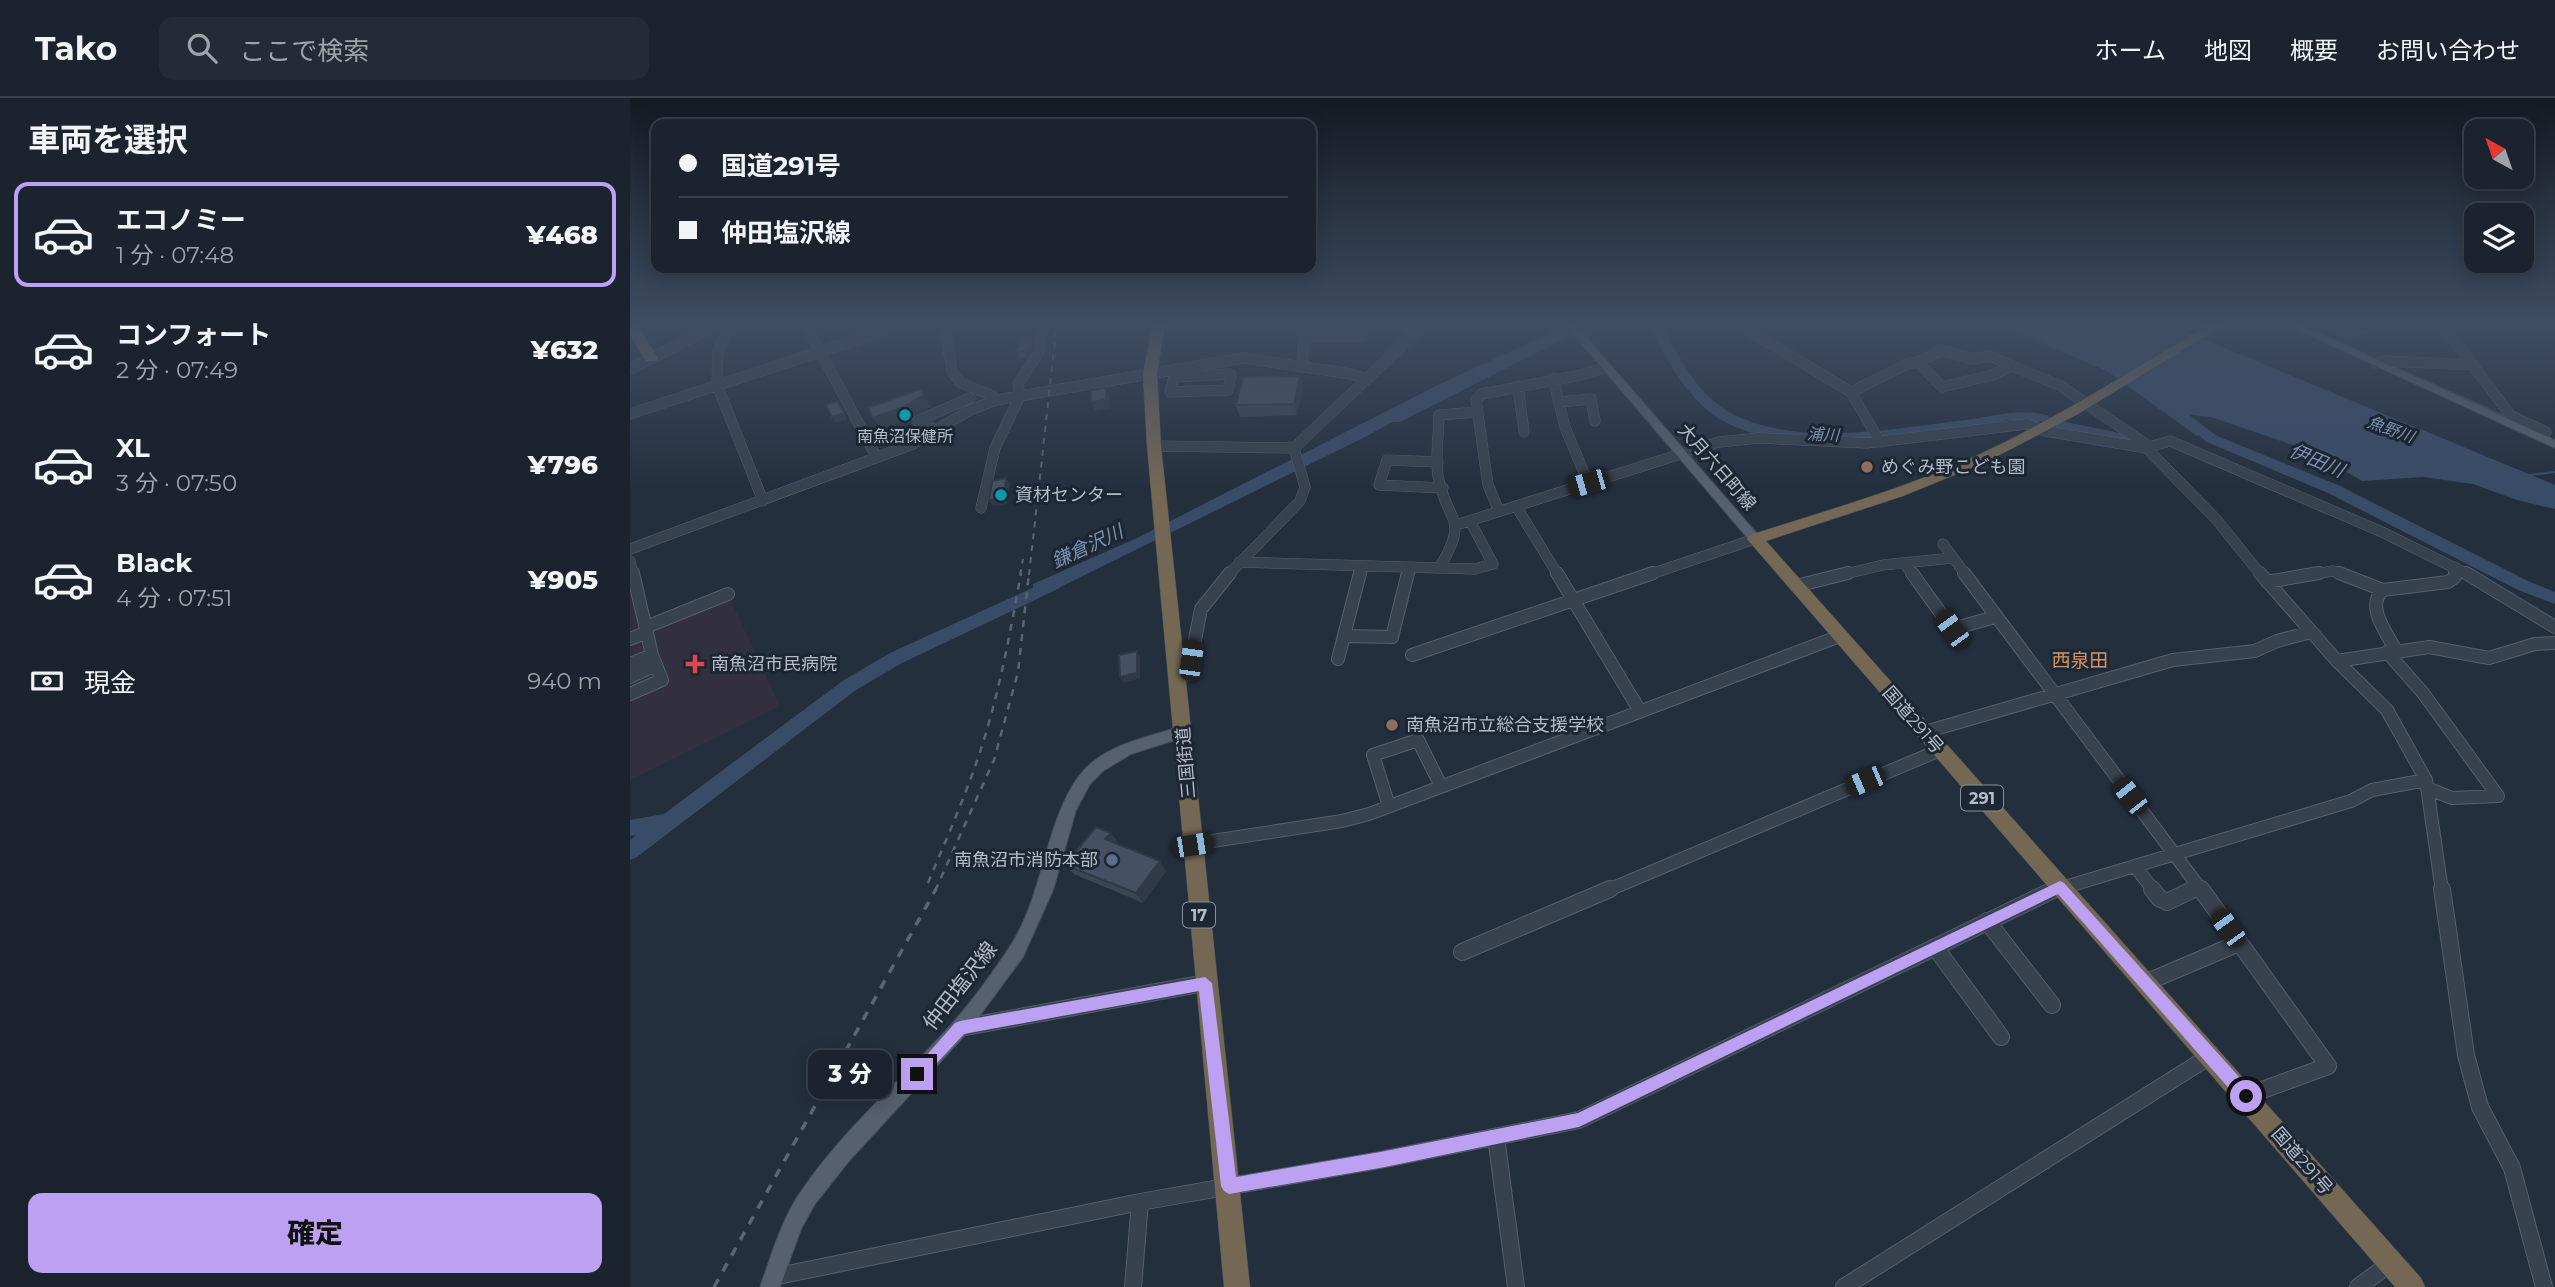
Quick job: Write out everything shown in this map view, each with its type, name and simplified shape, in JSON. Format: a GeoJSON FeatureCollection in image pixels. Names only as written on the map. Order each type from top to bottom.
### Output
{"type":"FeatureCollection","features":[{"type":"Feature","properties":{"kind":"highway","name":"三国街道"},"geometry":{"type":"LineString","coordinates":[[1150,378],[1154,446],[1205,983],[1229,1186],[1237,1287]]}},
{"type":"Feature","properties":{"kind":"highway"},"geometry":{"type":"LineString","coordinates":[[1755,539],[1941,476],[2042,429],[2126,378]]}},
{"type":"Feature","properties":{"kind":"highway","name":"国道291号"},"geometry":{"type":"LineString","coordinates":[[1755,539],[2413,1287]]}},
{"type":"Feature","properties":{"kind":"main road","name":"大月六日町線"},"geometry":{"type":"LineString","coordinates":[[1616,378],[1755,539]]}},
{"type":"Feature","properties":{"kind":"main road"},"geometry":{"type":"LineString","coordinates":[[2412,378],[2543,435],[2555,444]]}},
{"type":"Feature","properties":{"kind":"main road","name":"仲田塩沢線"},"geometry":{"type":"LineString","coordinates":[[771,1282],[793,1224],[808,1197],[842,1154],[960,1028],[998,979],[1033,920],[1053,867],[1069,809],[1085,780],[1098,767],[1126,750],[1183,732]]}},
{"type":"Feature","properties":{"kind":"street"},"geometry":{"type":"LineString","coordinates":[[716,378],[763,501]]}},
{"type":"Feature","properties":{"kind":"street"},"geometry":{"type":"LineString","coordinates":[[630,414],[737,378]]}},
{"type":"Feature","properties":{"kind":"street"},"geometry":{"type":"LineString","coordinates":[[835,378],[877,458]]}},
{"type":"Feature","properties":{"kind":"street"},"geometry":{"type":"LineString","coordinates":[[957,378],[961,383],[993,396],[996,400]]}},
{"type":"Feature","properties":{"kind":"street"},"geometry":{"type":"LineString","coordinates":[[981,508],[995,449],[1020,396],[1018,384],[1022,378]]}},
{"type":"Feature","properties":{"kind":"street"},"geometry":{"type":"LineString","coordinates":[[630,549],[877,458],[938,432],[970,410],[996,400],[1123,378]]}},
{"type":"Feature","properties":{"kind":"street"},"geometry":{"type":"LineString","coordinates":[[1174,378],[1170,392],[1228,390],[1230,378]]}},
{"type":"Feature","properties":{"kind":"street"},"geometry":{"type":"LineString","coordinates":[[1499,511],[1488,485],[1476,400],[1482,394],[1557,378]]}},
{"type":"Feature","properties":{"kind":"street"},"geometry":{"type":"LineString","coordinates":[[1828,378],[1851,392],[1880,442]]}},
{"type":"Feature","properties":{"kind":"street"},"geometry":{"type":"LineString","coordinates":[[1851,392],[1878,378]]}},
{"type":"Feature","properties":{"kind":"street"},"geometry":{"type":"LineString","coordinates":[[1934,378],[1942,387],[1978,378]]}},
{"type":"Feature","properties":{"kind":"street"},"geometry":{"type":"LineString","coordinates":[[2043,378],[2061,386],[2081,400]]}},
{"type":"Feature","properties":{"kind":"street"},"geometry":{"type":"LineString","coordinates":[[2484,378],[2511,416],[2543,435]]}},
{"type":"Feature","properties":{"kind":"street"},"geometry":{"type":"LineString","coordinates":[[1154,446],[1294,448],[1366,379]]}},
{"type":"Feature","properties":{"kind":"street"},"geometry":{"type":"LineString","coordinates":[[1553,379],[1565,427],[1588,483]]}},
{"type":"Feature","properties":{"kind":"street"},"geometry":{"type":"LineString","coordinates":[[1518,386],[1524,432]]}},
{"type":"Feature","properties":{"kind":"street"},"geometry":{"type":"LineString","coordinates":[[938,432],[917,421],[970,398]]}},
{"type":"Feature","properties":{"kind":"street"},"geometry":{"type":"LineString","coordinates":[[1560,401],[1591,399],[1595,421]]}},
{"type":"Feature","properties":{"kind":"street"},"geometry":{"type":"LineString","coordinates":[[2091,407],[2148,448],[2216,519],[2337,661],[2387,710],[2426,784],[2466,1055],[2480,1107],[2512,1168],[2544,1287]]}},
{"type":"Feature","properties":{"kind":"street"},"geometry":{"type":"LineString","coordinates":[[1439,568],[1452,547],[1456,525],[1438,476],[1439,415],[1478,412]]}},
{"type":"Feature","properties":{"kind":"street"},"geometry":{"type":"LineString","coordinates":[[1456,525],[1740,438],[1880,442],[1927,434],[2027,424],[2148,448],[2170,441],[2455,567],[2555,627]]}},
{"type":"Feature","properties":{"kind":"street"},"geometry":{"type":"LineString","coordinates":[[1178,685],[1191,660],[1201,609],[1239,562],[1282,522],[1300,501],[1305,487],[1294,448]]}},
{"type":"Feature","properties":{"kind":"street"},"geometry":{"type":"LineString","coordinates":[[1438,462],[1387,460],[1379,485],[1443,488]]}},
{"type":"Feature","properties":{"kind":"street"},"geometry":{"type":"LineString","coordinates":[[1516,506],[1640,711]]}},
{"type":"Feature","properties":{"kind":"street"},"geometry":{"type":"LineString","coordinates":[[1239,562],[1475,569],[1493,564],[1470,521]]}},
{"type":"Feature","properties":{"kind":"street"},"geometry":{"type":"LineString","coordinates":[[1412,654],[1755,539]]}},
{"type":"Feature","properties":{"kind":"street"},"geometry":{"type":"LineString","coordinates":[[1943,544],[2052,694],[2176,855],[2328,1066],[2246,1096]]}},
{"type":"Feature","properties":{"kind":"street"},"geometry":{"type":"LineString","coordinates":[[1796,586],[1883,565],[1952,558]]}},
{"type":"Feature","properties":{"kind":"street"},"geometry":{"type":"LineString","coordinates":[[630,561],[654,660],[662,680],[630,694]]}},
{"type":"Feature","properties":{"kind":"street"},"geometry":{"type":"LineString","coordinates":[[1904,563],[1952,629],[1995,617]]}},
{"type":"Feature","properties":{"kind":"street"},"geometry":{"type":"LineString","coordinates":[[1338,659],[1363,567]]}},
{"type":"Feature","properties":{"kind":"street"},"geometry":{"type":"LineString","coordinates":[[2267,582],[2333,571],[2382,590],[2448,582],[2455,576],[2455,567]]}},
{"type":"Feature","properties":{"kind":"street"},"geometry":{"type":"LineString","coordinates":[[1344,636],[1392,637],[1409,568]]}},
{"type":"Feature","properties":{"kind":"street"},"geometry":{"type":"LineString","coordinates":[[771,1282],[1140,1202],[1579,1120],[2060,887],[2176,855],[2351,801],[2372,790],[2426,784],[2452,798],[2498,796],[2392,652],[2374,606],[2376,596],[2382,590]]}},
{"type":"Feature","properties":{"kind":"street"},"geometry":{"type":"LineString","coordinates":[[630,639],[646,629],[729,594]]}},
{"type":"Feature","properties":{"kind":"street"},"geometry":{"type":"LineString","coordinates":[[1925,732],[2173,660],[2255,651],[2277,641],[2311,632]]}},
{"type":"Feature","properties":{"kind":"street"},"geometry":{"type":"LineString","coordinates":[[1193,845],[1342,821],[1389,806],[1840,636]]}},
{"type":"Feature","properties":{"kind":"street"},"geometry":{"type":"LineString","coordinates":[[2337,661],[2429,647],[2489,658],[2535,644],[2555,643]]}},
{"type":"Feature","properties":{"kind":"street"},"geometry":{"type":"LineString","coordinates":[[630,664],[654,660]]}},
{"type":"Feature","properties":{"kind":"street"},"geometry":{"type":"LineString","coordinates":[[630,677],[654,660]]}},
{"type":"Feature","properties":{"kind":"street"},"geometry":{"type":"LineString","coordinates":[[1389,806],[1373,755],[1418,740],[1441,786]]}},
{"type":"Feature","properties":{"kind":"street"},"geometry":{"type":"LineString","coordinates":[[1462,952],[1940,750]]}},
{"type":"Feature","properties":{"kind":"street"},"geometry":{"type":"LineString","coordinates":[[2134,866],[2160,898],[2167,902],[2199,887]]}},
{"type":"Feature","properties":{"kind":"street"},"geometry":{"type":"LineString","coordinates":[[1987,921],[2052,1005]]}},
{"type":"Feature","properties":{"kind":"street"},"geometry":{"type":"LineString","coordinates":[[2145,983],[2239,943]]}},
{"type":"Feature","properties":{"kind":"street"},"geometry":{"type":"LineString","coordinates":[[1935,947],[2001,1037]]}},
{"type":"Feature","properties":{"kind":"street"},"geometry":{"type":"LineString","coordinates":[[960,1028],[1205,983]]}},
{"type":"Feature","properties":{"kind":"street"},"geometry":{"type":"LineString","coordinates":[[1844,1287],[2210,1056]]}},
{"type":"Feature","properties":{"kind":"street"},"geometry":{"type":"LineString","coordinates":[[1496,1137],[1516,1287]]}},
{"type":"Feature","properties":{"kind":"street"},"geometry":{"type":"LineString","coordinates":[[1133,1287],[1140,1202]]}},
{"type":"Feature","properties":{"kind":"street"},"geometry":{"type":"LineString","coordinates":[[2358,1287],[2391,1263]]}},
{"type":"Feature","properties":{"kind":"shaded area","name":"南魚沼市民病院"},"geometry":{"type":"Polygon","coordinates":[[[630,557],[652,622],[728,594],[780,706],[630,780],[630,557]]]}},
{"type":"Feature","properties":{"kind":"water"},"geometry":{"type":"Polygon","coordinates":[[[1452,378],[1475,378],[1367,436],[1034,600],[1033,584],[1137,538],[1452,378]]]}},
{"type":"Feature","properties":{"kind":"water","name":"魚野川"},"geometry":{"type":"Polygon","coordinates":[[[2117,378],[2298,378],[2555,485],[2555,509],[2517,500],[2473,484],[2423,477],[2362,481],[2312,452],[2211,417],[2174,413],[2200,434],[2197,436],[2117,378]]]}},
{"type":"Feature","properties":{"kind":"building"},"geometry":{"type":"Polygon","coordinates":[[[1243,378],[1299,378],[1294,404],[1236,405],[1243,378]]]}},
{"type":"Feature","properties":{"kind":"building"},"geometry":{"type":"Polygon","coordinates":[[[1106,388],[1106,400],[1091,402],[1091,390],[1106,388]]]}},
{"type":"Feature","properties":{"kind":"building"},"geometry":{"type":"Polygon","coordinates":[[[921,389],[924,395],[903,407],[873,418],[868,408],[921,389]]]}},
{"type":"Feature","properties":{"kind":"building"},"geometry":{"type":"Polygon","coordinates":[[[837,401],[844,413],[832,417],[826,405],[837,401]]]}},
{"type":"Feature","properties":{"kind":"building"},"geometry":{"type":"Polygon","coordinates":[[[1006,478],[1004,498],[989,500],[992,481],[1006,478]]]}},
{"type":"Feature","properties":{"kind":"building"},"geometry":{"type":"Polygon","coordinates":[[[1137,651],[1137,673],[1120,677],[1119,655],[1137,651]]]}},
{"type":"Feature","properties":{"kind":"building","name":"南魚沼市消防本部"},"geometry":{"type":"Polygon","coordinates":[[[1096,827],[1111,833],[1105,839],[1160,861],[1136,893],[1065,865],[1096,827]]]}},
{"type":"Feature","properties":{"kind":"waterway","name":"鎌倉沢川"},"geometry":{"type":"LineString","coordinates":[[1395,419],[1477,378]]}},
{"type":"Feature","properties":{"kind":"waterway","name":"浦川"},"geometry":{"type":"LineString","coordinates":[[1688,378],[1706,402],[1730,419],[1759,430],[1793,435],[1866,435],[1964,425],[2013,415],[2042,418]]}},
{"type":"Feature","properties":{"kind":"waterway"},"geometry":{"type":"LineString","coordinates":[[2420,378],[2507,417]]}},
{"type":"Feature","properties":{"kind":"waterway","name":"伊田川"},"geometry":{"type":"LineString","coordinates":[[2160,397],[2212,439],[2333,489],[2524,586],[2555,598]]}},
{"type":"Feature","properties":{"kind":"waterway","name":"浦川"},"geometry":{"type":"LineString","coordinates":[[2061,425],[2129,440]]}},
{"type":"Feature","properties":{"kind":"waterway"},"geometry":{"type":"LineString","coordinates":[[2530,475],[2555,472]]}},
{"type":"Feature","properties":{"kind":"waterway","name":"鎌倉沢川"},"geometry":{"type":"LineString","coordinates":[[630,851],[850,685],[896,658],[1054,584]]}},
{"type":"Feature","properties":{"kind":"waterway"},"geometry":{"type":"LineString","coordinates":[[630,828],[668,822]]}},
{"type":"Feature","properties":{"kind":"railway"},"geometry":{"type":"LineString","coordinates":[[1029,575],[1051,378]]}},
{"type":"Feature","properties":{"kind":"railway"},"geometry":{"type":"LineString","coordinates":[[1020,575],[1023,559]]}},
{"type":"Feature","properties":{"kind":"railway"},"geometry":{"type":"LineString","coordinates":[[928,883],[987,730],[1004,664],[1021,573]]}},
{"type":"Feature","properties":{"kind":"railway"},"geometry":{"type":"LineString","coordinates":[[935,890],[994,760],[1018,672],[1029,573]]}},
{"type":"Feature","properties":{"kind":"railway"},"geometry":{"type":"LineString","coordinates":[[714,1287],[935,890]]}},
{"type":"Feature","properties":{"kind":"place","name":"南魚沼保健所"},"geometry":{"type":"Point","coordinates":[905,415]}},
{"type":"Feature","properties":{"kind":"place","name":"めぐみ野こども園"},"geometry":{"type":"Point","coordinates":[1867,467]}},
{"type":"Feature","properties":{"kind":"place","name":"資材センター"},"geometry":{"type":"Point","coordinates":[1001,495]}},
{"type":"Feature","properties":{"kind":"place","name":"南魚沼市民病院"},"geometry":{"type":"Point","coordinates":[695,664]}},
{"type":"Feature","properties":{"kind":"place","name":"南魚沼市立総合支援学校"},"geometry":{"type":"Point","coordinates":[1392,725]}},
{"type":"Feature","properties":{"kind":"place","name":"南魚沼市消防本部"},"geometry":{"type":"Point","coordinates":[1112,860]}},
{"type":"Feature","properties":{"kind":"district","name":"西泉田"},"geometry":{"type":"Point","coordinates":[2080,660]}},
{"type":"Feature","properties":{"kind":"route"},"geometry":{"type":"LineString","coordinates":[[917,1074],[960,1028],[1205,983],[1229,1186],[1380,1160],[1579,1120],[2060,887],[2246,1096]]}}]}
